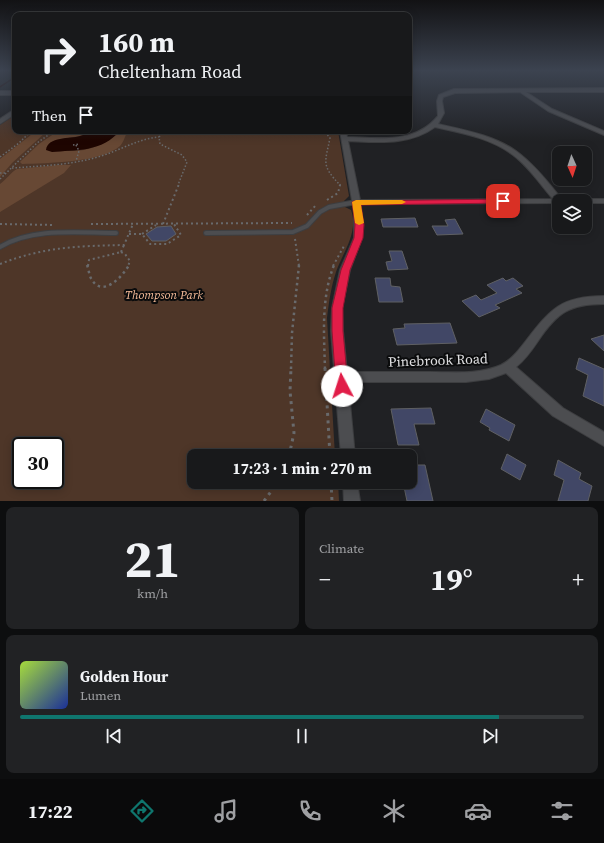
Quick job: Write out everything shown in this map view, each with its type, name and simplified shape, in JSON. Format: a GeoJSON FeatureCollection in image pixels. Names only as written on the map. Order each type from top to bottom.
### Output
{"type":"FeatureCollection","features":[{"type":"Feature","properties":{"kind":"street"},"geometry":{"type":"LineString","coordinates":[[344,140],[406,139],[422,134],[433,125],[441,115],[442,111],[439,99],[444,94]]}},
{"type":"Feature","properties":{"kind":"street"},"geometry":{"type":"LineString","coordinates":[[526,94],[549,110],[603,132]]}},
{"type":"Feature","properties":{"kind":"street"},"geometry":{"type":"LineString","coordinates":[[0,122],[12,114]]}},
{"type":"Feature","properties":{"kind":"street"},"geometry":{"type":"LineString","coordinates":[[433,125],[473,135],[508,149],[524,161],[553,194]]}},
{"type":"Feature","properties":{"kind":"street"},"geometry":{"type":"LineString","coordinates":[[343,134],[360,225],[358,238],[345,270],[337,308],[337,331],[347,449]]}},
{"type":"Feature","properties":{"kind":"street"},"geometry":{"type":"LineString","coordinates":[[356,202],[552,201]]}},
{"type":"Feature","properties":{"kind":"street"},"geometry":{"type":"LineString","coordinates":[[592,201],[604,201]]}},
{"type":"Feature","properties":{"kind":"street","name":"Pinebrook Road"},"geometry":{"type":"LineString","coordinates":[[341,377],[470,376],[496,372],[508,367],[518,359],[550,317],[563,308],[585,301],[604,300]]}},
{"type":"Feature","properties":{"kind":"street"},"geometry":{"type":"LineString","coordinates":[[508,367],[558,412],[604,439]]}},
{"type":"Feature","properties":{"kind":"street"},"geometry":{"type":"LineString","coordinates":[[351,489],[352,501]]}},
{"type":"Feature","properties":{"kind":"lane"},"geometry":{"type":"LineString","coordinates":[[206,233],[293,232],[310,225],[319,212],[324,209],[337,203],[356,202]]}},
{"type":"Feature","properties":{"kind":"lane"},"geometry":{"type":"LineString","coordinates":[[0,247],[12,239],[30,235],[116,233]]}},
{"type":"Feature","properties":{"kind":"path"},"geometry":{"type":"LineString","coordinates":[[0,157],[19,143],[28,134]]}},
{"type":"Feature","properties":{"kind":"path"},"geometry":{"type":"LineString","coordinates":[[0,179],[37,143],[49,134]]}},
{"type":"Feature","properties":{"kind":"path"},"geometry":{"type":"LineString","coordinates":[[12,168],[76,161],[112,153],[136,141],[159,137],[162,134]]}},
{"type":"Feature","properties":{"kind":"path"},"geometry":{"type":"LineString","coordinates":[[325,201],[338,193],[340,187],[325,165],[330,138],[327,134]]}},
{"type":"Feature","properties":{"kind":"path"},"geometry":{"type":"LineString","coordinates":[[159,137],[159,141],[162,146],[182,155],[187,162],[163,224]]}},
{"type":"Feature","properties":{"kind":"path"},"geometry":{"type":"LineString","coordinates":[[73,146],[79,144]]}},
{"type":"Feature","properties":{"kind":"path"},"geometry":{"type":"LineString","coordinates":[[76,145],[79,151],[76,161]]}},
{"type":"Feature","properties":{"kind":"path"},"geometry":{"type":"LineString","coordinates":[[0,173],[6,173]]}},
{"type":"Feature","properties":{"kind":"path"},"geometry":{"type":"LineString","coordinates":[[305,218],[311,209],[320,203]]}},
{"type":"Feature","properties":{"kind":"path"},"geometry":{"type":"LineString","coordinates":[[90,224],[293,223],[293,232],[299,257],[291,344],[291,395],[294,433],[291,449]]}},
{"type":"Feature","properties":{"kind":"path"},"geometry":{"type":"LineString","coordinates":[[0,224],[60,225]]}},
{"type":"Feature","properties":{"kind":"path"},"geometry":{"type":"LineString","coordinates":[[121,252],[134,224]]}},
{"type":"Feature","properties":{"kind":"path"},"geometry":{"type":"LineString","coordinates":[[129,234],[142,234],[157,224]]}},
{"type":"Feature","properties":{"kind":"path"},"geometry":{"type":"LineString","coordinates":[[142,234],[150,244],[167,244],[181,235],[174,224]]}},
{"type":"Feature","properties":{"kind":"path"},"geometry":{"type":"LineString","coordinates":[[0,264],[21,255],[49,248],[124,245]]}},
{"type":"Feature","properties":{"kind":"path"},"geometry":{"type":"LineString","coordinates":[[121,252],[125,254],[130,261],[122,278],[106,286],[100,286],[95,283],[92,280],[87,264],[89,260],[121,252]]}},
{"type":"Feature","properties":{"kind":"path"},"geometry":{"type":"LineString","coordinates":[[264,501],[273,489]]}},
{"type":"Feature","properties":{"kind":"path"},"geometry":{"type":"LineString","coordinates":[[332,489],[332,501]]}},
{"type":"Feature","properties":{"kind":"green space","name":"Thompson Park"},"geometry":{"type":"Polygon","coordinates":[[[12,117],[12,134],[339,134],[349,196],[344,201],[345,207],[351,210],[353,226],[352,234],[334,278],[327,318],[335,449],[187,449],[187,489],[338,489],[339,501],[0,501],[0,125],[12,117]]]}},
{"type":"Feature","properties":{"kind":"shaded area"},"geometry":{"type":"Polygon","coordinates":[[[32,134],[44,134],[12,163],[0,177],[0,159],[32,134]]]}},
{"type":"Feature","properties":{"kind":"shaded area"},"geometry":{"type":"Polygon","coordinates":[[[54,134],[85,134],[61,139],[68,151],[80,150],[91,148],[103,143],[118,134],[126,134],[120,146],[111,152],[100,156],[73,161],[22,164],[20,162],[39,144],[54,134]]]}},
{"type":"Feature","properties":{"kind":"shaded area"},"geometry":{"type":"Polygon","coordinates":[[[116,134],[105,143],[88,149],[52,152],[46,150],[51,142],[55,140],[84,135],[116,134]]]}},
{"type":"Feature","properties":{"kind":"shaded area"},"geometry":{"type":"Polygon","coordinates":[[[71,165],[64,173],[0,212],[0,184],[12,172],[17,169],[71,165]]]}},
{"type":"Feature","properties":{"kind":"building"},"geometry":{"type":"Polygon","coordinates":[[[415,218],[418,227],[383,227],[381,219],[415,218]]]}},
{"type":"Feature","properties":{"kind":"building"},"geometry":{"type":"Polygon","coordinates":[[[455,219],[463,234],[437,235],[432,226],[448,226],[445,220],[455,219]]]}},
{"type":"Feature","properties":{"kind":"building"},"geometry":{"type":"Polygon","coordinates":[[[171,226],[176,234],[166,241],[152,241],[146,234],[157,227],[171,226]]]}},
{"type":"Feature","properties":{"kind":"building"},"geometry":{"type":"Polygon","coordinates":[[[389,251],[402,251],[408,269],[388,270],[386,262],[392,261],[389,251]]]}},
{"type":"Feature","properties":{"kind":"building"},"geometry":{"type":"Polygon","coordinates":[[[375,278],[390,278],[391,286],[400,287],[403,302],[379,302],[375,278]]]}},
{"type":"Feature","properties":{"kind":"building"},"geometry":{"type":"Polygon","coordinates":[[[503,278],[506,281],[513,278],[523,286],[516,289],[522,293],[495,305],[500,308],[479,317],[462,301],[476,295],[481,300],[497,293],[487,285],[503,278]]]}},
{"type":"Feature","properties":{"kind":"building"},"geometry":{"type":"Polygon","coordinates":[[[450,323],[457,343],[397,345],[393,329],[405,328],[404,324],[450,323]]]}},
{"type":"Feature","properties":{"kind":"building"},"geometry":{"type":"Polygon","coordinates":[[[604,335],[604,351],[591,339],[604,335]]]}},
{"type":"Feature","properties":{"kind":"building"},"geometry":{"type":"Polygon","coordinates":[[[579,358],[604,369],[604,406],[583,396],[588,375],[576,369],[579,358]]]}},
{"type":"Feature","properties":{"kind":"building"},"geometry":{"type":"Polygon","coordinates":[[[431,408],[435,424],[414,424],[419,445],[398,445],[391,409],[431,408]]]}},
{"type":"Feature","properties":{"kind":"building"},"geometry":{"type":"Polygon","coordinates":[[[486,409],[515,425],[509,441],[489,430],[490,428],[480,422],[486,409]]]}},
{"type":"Feature","properties":{"kind":"building"},"geometry":{"type":"Polygon","coordinates":[[[507,454],[526,465],[520,480],[501,469],[507,454]]]}},
{"type":"Feature","properties":{"kind":"building"},"geometry":{"type":"Polygon","coordinates":[[[558,460],[581,473],[579,479],[592,486],[588,501],[558,501],[564,480],[554,475],[558,460]]]}},
{"type":"Feature","properties":{"kind":"building"},"geometry":{"type":"Polygon","coordinates":[[[417,465],[425,465],[433,501],[407,501],[404,489],[417,489],[417,465]]]}},
{"type":"Feature","properties":{"kind":"slow traffic"},"geometry":{"type":"LineString","coordinates":[[359,223],[356,202],[402,202]]}},
{"type":"Feature","properties":{"kind":"route"},"geometry":{"type":"LineString","coordinates":[[342,386],[337,331],[337,308],[345,270],[358,238],[360,225],[356,202],[503,201]]}}]}
